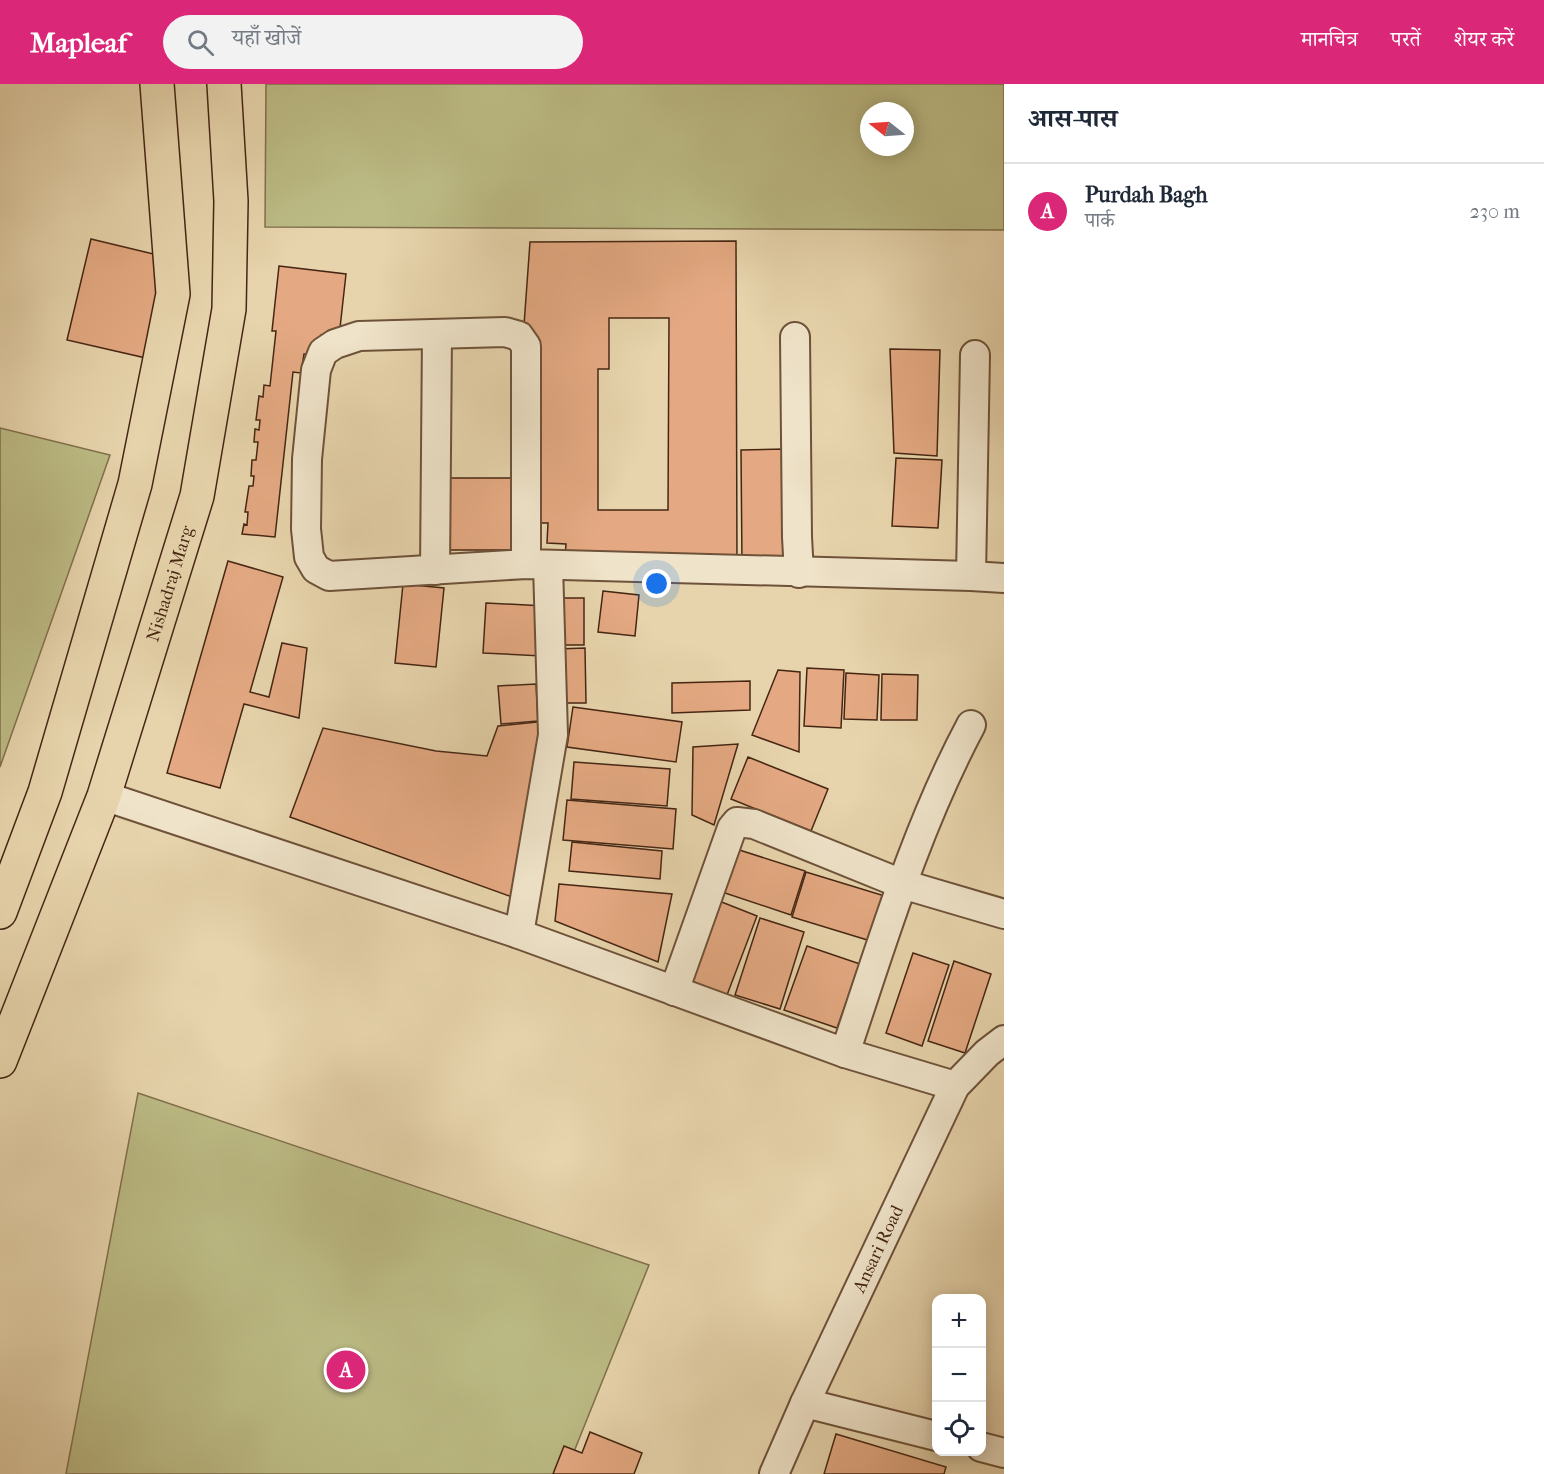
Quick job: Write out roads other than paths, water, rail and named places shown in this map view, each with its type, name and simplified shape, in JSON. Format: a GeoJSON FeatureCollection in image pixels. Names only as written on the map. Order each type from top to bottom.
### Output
{"type":"FeatureCollection","features":[{"type":"Feature","properties":{"kind":"main road"},"geometry":{"type":"LineString","coordinates":[[0,912],[45,792],[135,484],[173,294],[157,84]]}},
{"type":"Feature","properties":{"kind":"main road","name":"Nishadraj Marg"},"geometry":{"type":"LineString","coordinates":[[0,1061],[104,796],[197,496],[229,309],[231,201],[224,84]]}},
{"type":"Feature","properties":{"kind":"street"},"geometry":{"type":"LineString","coordinates":[[519,934],[553,735],[537,564],[526,346],[519,336],[505,332],[359,336],[335,344],[323,352],[316,370],[307,459],[306,529],[309,557],[316,569],[329,576],[537,564],[1004,578]]}},
{"type":"Feature","properties":{"kind":"street"},"geometry":{"type":"LineString","coordinates":[[435,570],[437,334]]}},
{"type":"Feature","properties":{"kind":"street"},"geometry":{"type":"LineString","coordinates":[[795,337],[796,537],[799,573]]}},
{"type":"Feature","properties":{"kind":"street"},"geometry":{"type":"LineString","coordinates":[[971,576],[975,355]]}},
{"type":"Feature","properties":{"kind":"street"},"geometry":{"type":"LineString","coordinates":[[845,1053],[902,884],[954,757],[971,725]]}},
{"type":"Feature","properties":{"kind":"street"},"geometry":{"type":"LineString","coordinates":[[104,796],[519,934],[845,1053],[955,1086]]}},
{"type":"Feature","properties":{"kind":"street"},"geometry":{"type":"LineString","coordinates":[[674,991],[732,828],[737,822],[754,824],[902,884],[1004,914]]}},
{"type":"Feature","properties":{"kind":"street","name":"Ansari Road"},"geometry":{"type":"LineString","coordinates":[[774,1474],[805,1403],[955,1086],[998,1050]]}},
{"type":"Feature","properties":{"kind":"street"},"geometry":{"type":"LineString","coordinates":[[805,1403],[932,1435]]}},
{"type":"Feature","properties":{"kind":"street"},"geometry":{"type":"LineString","coordinates":[[986,1448],[1004,1453]]}},
{"type":"Feature","properties":{"kind":"place","name":"Purdah Bagh"},"geometry":{"type":"Point","coordinates":[346,1370]}}]}
